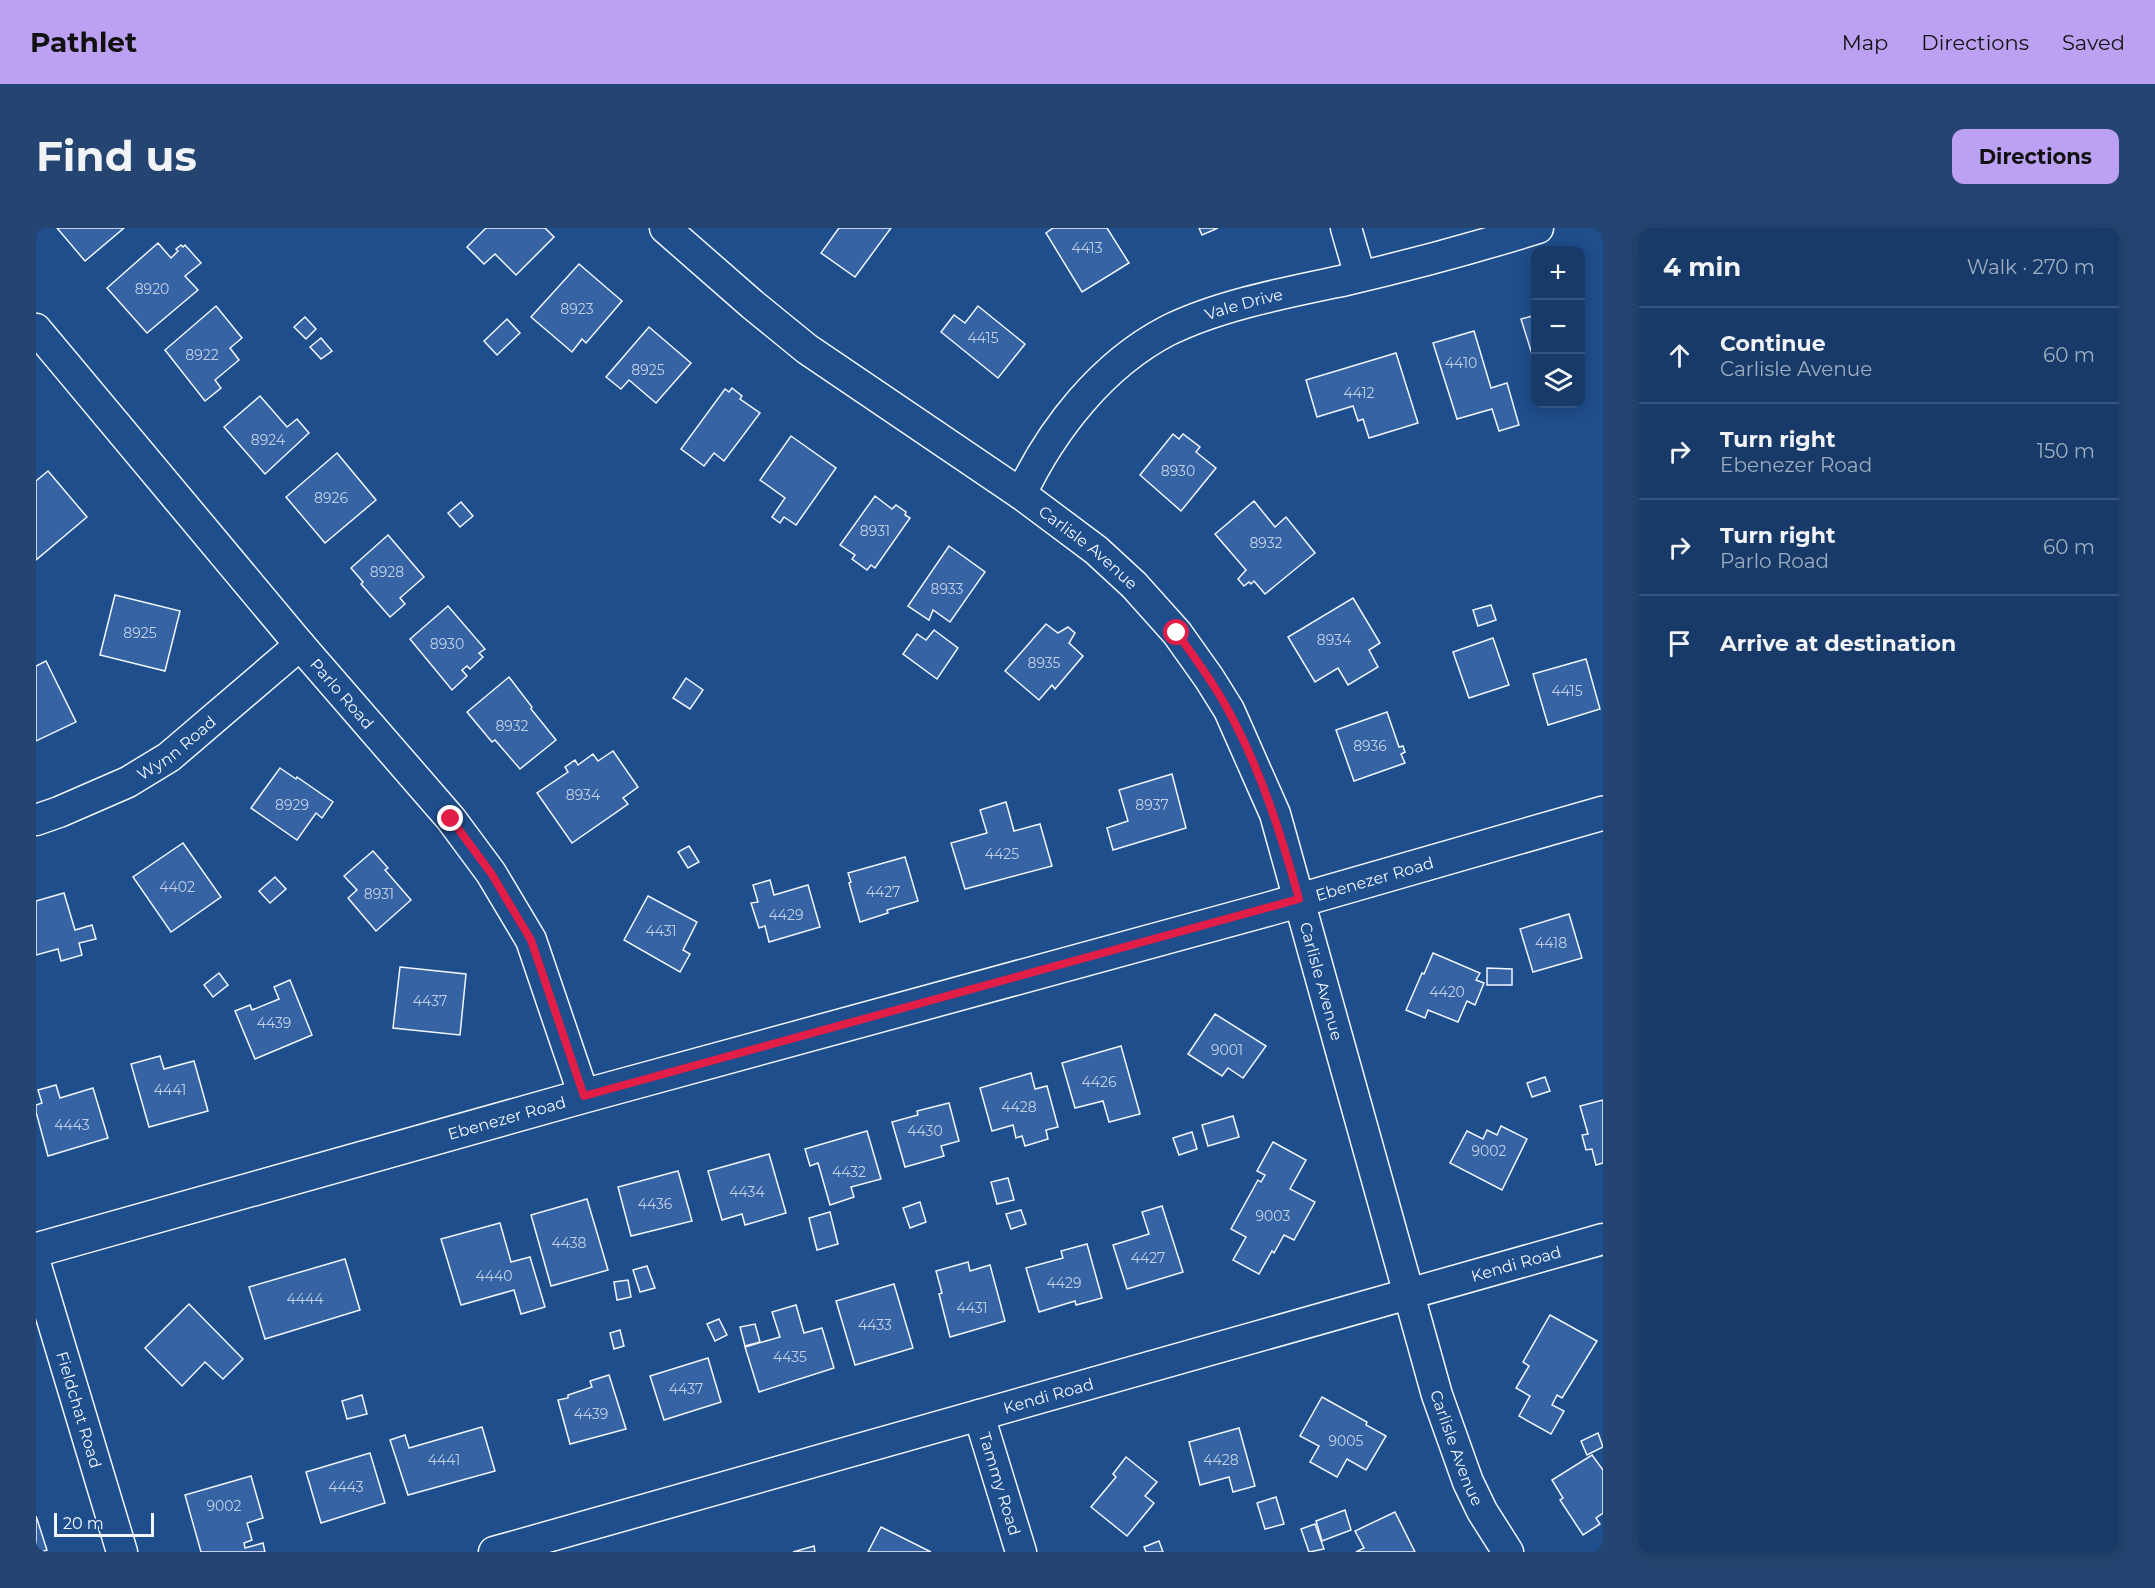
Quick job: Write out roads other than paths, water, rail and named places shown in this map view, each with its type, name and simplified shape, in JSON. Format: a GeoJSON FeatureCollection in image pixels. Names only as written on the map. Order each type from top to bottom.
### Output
{"type":"FeatureCollection","features":[{"type":"Feature","properties":{"kind":"street","name":"Carlisle Avenue"},"geometry":{"type":"LineString","coordinates":[[665,228],[807,349],[1021,494],[1096,550],[1134,585],[1177,633],[1209,678],[1228,710],[1275,814],[1437,1395],[1468,1482],[1482,1511],[1508,1552]]}},
{"type":"Feature","properties":{"kind":"street"},"geometry":{"type":"LineString","coordinates":[[1346,228],[1360,276]]}},
{"type":"Feature","properties":{"kind":"street","name":"Vale Drive"},"geometry":{"type":"LineString","coordinates":[[1021,494],[1036,463],[1070,415],[1110,371],[1168,331],[1201,317],[1289,292],[1454,254],[1538,228]]}},
{"type":"Feature","properties":{"kind":"street","name":"Parlo Road"},"geometry":{"type":"LineString","coordinates":[[36,329],[300,645],[451,819],[491,873],[531,940],[584,1096]]}},
{"type":"Feature","properties":{"kind":"street","name":"Wynn Road"},"geometry":{"type":"LineString","coordinates":[[36,820],[128,782],[169,757],[300,645]]}},
{"type":"Feature","properties":{"kind":"street","name":"Ebenezer Road"},"geometry":{"type":"LineString","coordinates":[[36,1250],[1603,813]]}},
{"type":"Feature","properties":{"kind":"street","name":"Kendi Road"},"geometry":{"type":"LineString","coordinates":[[494,1552],[1603,1239]]}},
{"type":"Feature","properties":{"kind":"street","name":"Fieldchat Road"},"geometry":{"type":"LineString","coordinates":[[36,1266],[122,1552]]}},
{"type":"Feature","properties":{"kind":"street","name":"Tammy Road"},"geometry":{"type":"LineString","coordinates":[[979,1415],[1021,1552]]}}]}
